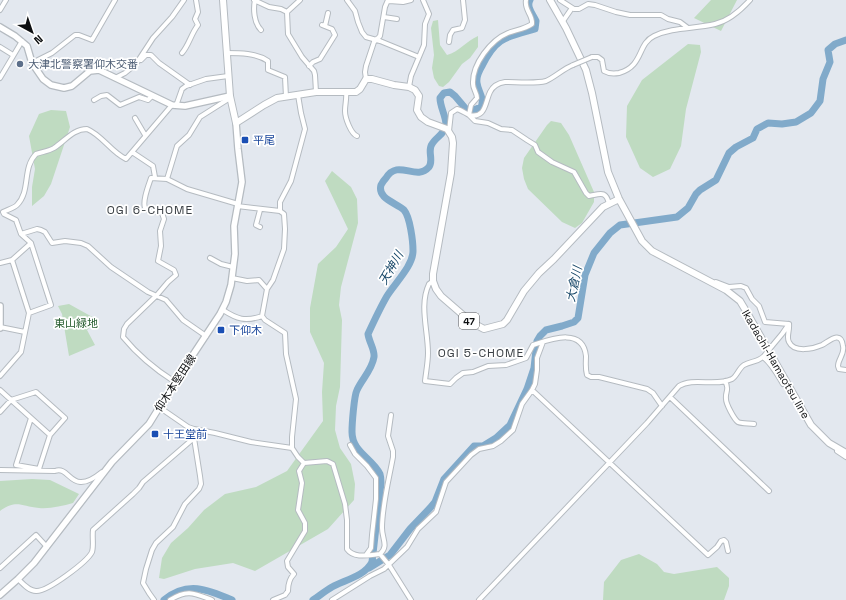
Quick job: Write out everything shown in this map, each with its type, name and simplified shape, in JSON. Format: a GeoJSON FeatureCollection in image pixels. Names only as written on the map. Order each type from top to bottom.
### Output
{"type":"FeatureCollection","features":[{"type":"Feature","properties":{"kind":"main road"},"geometry":{"type":"LineString","coordinates":[[223,0],[230,97],[236,123],[277,98],[316,92],[358,91],[366,79],[372,79],[394,85],[409,87],[415,90],[418,93],[417,110],[421,118],[448,130],[453,143],[451,174],[432,274],[433,281]]}},
{"type":"Feature","properties":{"kind":"main road","name":"Ikadachi-Hamaotsu line"},"geometry":{"type":"LineString","coordinates":[[550,0],[586,70],[608,172],[619,199],[637,234],[652,251],[726,290],[740,301],[811,426],[820,436],[846,453]]}},
{"type":"Feature","properties":{"kind":"main road"},"geometry":{"type":"LineString","coordinates":[[0,27],[15,36],[27,46],[32,63],[43,79],[51,85],[64,88],[72,86],[90,71],[99,70],[174,106],[185,106],[230,97]]}},
{"type":"Feature","properties":{"kind":"main road","name":"仰木本堅田線"},"geometry":{"type":"LineString","coordinates":[[0,595],[34,563],[109,467],[149,424],[206,336],[226,302],[232,278],[235,248],[234,226],[242,182],[236,123]]}},
{"type":"Feature","properties":{"kind":"main road","name":"47"},"geometry":{"type":"LineString","coordinates":[[433,281],[441,296],[478,327],[484,329],[503,324],[507,320],[524,291],[539,273],[603,208],[619,199]]}},
{"type":"Feature","properties":{"kind":"main road"},"geometry":{"type":"LineString","coordinates":[[0,306],[0,327]]}},
{"type":"Feature","properties":{"kind":"street"},"geometry":{"type":"LineString","coordinates":[[0,10],[6,0]]}},
{"type":"Feature","properties":{"kind":"street"},"geometry":{"type":"LineString","coordinates":[[32,63],[52,53],[75,35],[92,40],[115,0]]}},
{"type":"Feature","properties":{"kind":"street"},"geometry":{"type":"LineString","coordinates":[[115,78],[131,69],[153,38],[172,18],[184,0]]}},
{"type":"Feature","properties":{"kind":"street"},"geometry":{"type":"LineString","coordinates":[[182,53],[188,46],[193,32],[198,25],[195,19],[198,12],[196,0]]}},
{"type":"Feature","properties":{"kind":"street"},"geometry":{"type":"LineString","coordinates":[[262,30],[257,23],[254,8],[255,0],[269,7],[288,12]]}},
{"type":"Feature","properties":{"kind":"street"},"geometry":{"type":"LineString","coordinates":[[300,0],[288,12],[288,34],[315,75],[316,92]]}},
{"type":"Feature","properties":{"kind":"street"},"geometry":{"type":"LineString","coordinates":[[347,0],[355,11],[358,22],[366,37],[418,58]]}},
{"type":"Feature","properties":{"kind":"street"},"geometry":{"type":"LineString","coordinates":[[366,79],[366,66],[373,46],[380,36],[385,7],[388,0],[403,2],[411,0]]}},
{"type":"Feature","properties":{"kind":"street"},"geometry":{"type":"LineString","coordinates":[[409,87],[411,76],[424,45],[425,24],[430,14],[423,0]]}},
{"type":"Feature","properties":{"kind":"street"},"geometry":{"type":"LineString","coordinates":[[449,42],[450,35],[453,30],[462,28],[465,20],[463,0]]}},
{"type":"Feature","properties":{"kind":"street"},"geometry":{"type":"LineString","coordinates":[[469,113],[471,106],[477,98],[473,84],[476,71],[482,56],[488,47],[507,33],[532,24],[526,8],[526,0]]}},
{"type":"Feature","properties":{"kind":"street"},"geometry":{"type":"LineString","coordinates":[[560,0],[572,8],[579,9],[588,4],[630,15],[661,14],[668,19],[680,22],[688,28]]}},
{"type":"Feature","properties":{"kind":"street"},"geometry":{"type":"LineString","coordinates":[[448,130],[451,113],[453,111],[457,109],[475,115],[483,111],[490,92],[499,83],[540,82],[564,69],[592,57],[598,57],[602,60],[604,71],[608,74],[625,71],[637,61],[645,45],[652,37],[669,31],[716,24],[737,12],[750,0]]}},
{"type":"Feature","properties":{"kind":"street"},"geometry":{"type":"LineString","coordinates":[[562,21],[572,8]]}},
{"type":"Feature","properties":{"kind":"street"},"geometry":{"type":"LineString","coordinates":[[309,66],[313,62],[320,59],[334,38],[335,35],[332,29],[324,26],[328,13]]}},
{"type":"Feature","properties":{"kind":"street"},"geometry":{"type":"LineString","coordinates":[[384,17],[397,19]]}},
{"type":"Feature","properties":{"kind":"street"},"geometry":{"type":"LineString","coordinates":[[0,78],[22,41]]}},
{"type":"Feature","properties":{"kind":"street"},"geometry":{"type":"LineString","coordinates":[[0,47],[14,55]]}},
{"type":"Feature","properties":{"kind":"street"},"geometry":{"type":"LineString","coordinates":[[226,53],[247,53],[264,58],[268,61],[268,70],[285,78],[286,97]]}},
{"type":"Feature","properties":{"kind":"street"},"geometry":{"type":"LineString","coordinates":[[138,61],[140,62],[146,55],[151,55],[159,63],[190,85]]}},
{"type":"Feature","properties":{"kind":"street"},"geometry":{"type":"LineString","coordinates":[[29,313],[50,305],[31,243],[21,234],[16,220],[3,212],[17,205],[22,196],[28,167],[36,154],[52,149],[71,134],[79,130],[87,129],[120,156],[126,159],[145,135],[174,106],[182,89],[186,86],[206,80],[228,76]]}},
{"type":"Feature","properties":{"kind":"street"},"geometry":{"type":"LineString","coordinates":[[346,92],[347,101],[345,112],[352,132],[357,136]]}},
{"type":"Feature","properties":{"kind":"street"},"geometry":{"type":"LineString","coordinates":[[94,100],[100,96],[107,95],[120,105],[140,97],[148,100],[152,96]]}},
{"type":"Feature","properties":{"kind":"street"},"geometry":{"type":"LineString","coordinates":[[280,211],[280,202],[291,181],[305,129],[298,95]]}},
{"type":"Feature","properties":{"kind":"street"},"geometry":{"type":"LineString","coordinates":[[167,179],[177,146],[189,135],[200,118],[230,97]]}},
{"type":"Feature","properties":{"kind":"street"},"geometry":{"type":"LineString","coordinates":[[469,113],[475,121],[488,123],[497,128],[512,130],[534,145],[538,152],[552,162],[574,172],[586,194],[589,196],[598,193],[604,194],[607,197],[609,204]]}},
{"type":"Feature","properties":{"kind":"street"},"geometry":{"type":"LineString","coordinates":[[135,118],[145,135]]}},
{"type":"Feature","properties":{"kind":"street"},"geometry":{"type":"LineString","coordinates":[[132,152],[153,166],[155,177]]}},
{"type":"Feature","properties":{"kind":"street"},"geometry":{"type":"LineString","coordinates":[[175,382],[159,372],[134,350],[123,337],[124,329],[127,324],[176,275],[174,270],[158,261],[161,246],[159,236],[164,219],[163,215],[158,212],[148,210],[144,204],[148,185],[152,178],[167,179],[187,189],[238,205],[260,210],[280,211],[284,214],[284,249],[273,280],[267,289],[262,316]]}},
{"type":"Feature","properties":{"kind":"street"},"geometry":{"type":"LineString","coordinates":[[260,210],[256,225],[260,227]]}},
{"type":"Feature","properties":{"kind":"street"},"geometry":{"type":"LineString","coordinates":[[21,234],[37,229],[43,231],[52,243],[65,241],[81,243],[88,246],[111,267],[148,292],[157,295],[170,305],[183,320],[206,336]]}},
{"type":"Feature","properties":{"kind":"street"},"geometry":{"type":"LineString","coordinates":[[0,263],[12,260],[31,243]]}},
{"type":"Feature","properties":{"kind":"street"},"geometry":{"type":"LineString","coordinates":[[210,258],[221,264],[233,267]]}},
{"type":"Feature","properties":{"kind":"street"},"geometry":{"type":"LineString","coordinates":[[0,376],[21,352],[29,313],[12,260]]}},
{"type":"Feature","properties":{"kind":"street"},"geometry":{"type":"LineString","coordinates":[[232,278],[259,280],[267,289]]}},
{"type":"Feature","properties":{"kind":"street"},"geometry":{"type":"LineString","coordinates":[[433,281],[429,284],[425,295],[425,326],[428,352],[425,381],[450,384],[463,373],[473,372],[488,366],[506,365],[526,358],[533,345],[573,337],[584,349],[587,375],[647,389],[653,393],[662,406]]}},
{"type":"Feature","properties":{"kind":"street"},"geometry":{"type":"LineString","coordinates":[[713,283],[715,281],[729,287],[741,286],[746,288],[752,299],[759,306],[764,322],[789,324]]}},
{"type":"Feature","properties":{"kind":"street"},"geometry":{"type":"LineString","coordinates":[[222,310],[234,317],[244,319],[262,316]]}},
{"type":"Feature","properties":{"kind":"street"},"geometry":{"type":"LineString","coordinates":[[262,316],[265,320],[285,333],[286,354],[296,400],[292,448],[298,458],[304,463],[327,461],[333,464],[345,504],[347,520],[347,548],[353,554],[358,556],[380,555]]}},
{"type":"Feature","properties":{"kind":"street"},"geometry":{"type":"LineString","coordinates":[[479,600],[610,462],[679,386],[686,383],[725,381],[731,379],[745,364],[758,361],[789,324]]}},
{"type":"Feature","properties":{"kind":"street"},"geometry":{"type":"LineString","coordinates":[[789,324],[788,340],[792,347],[809,349],[823,345],[831,338],[835,337],[842,341],[844,354],[840,358],[838,366],[843,370],[846,370]]}},
{"type":"Feature","properties":{"kind":"street"},"geometry":{"type":"LineString","coordinates":[[0,327],[25,332]]}},
{"type":"Feature","properties":{"kind":"street"},"geometry":{"type":"LineString","coordinates":[[332,600],[384,569],[407,548],[418,529],[436,512],[446,482],[479,449],[493,446],[513,430],[522,404],[532,390],[536,378],[538,358],[543,342]]}},
{"type":"Feature","properties":{"kind":"street"},"geometry":{"type":"LineString","coordinates":[[763,356],[783,384],[786,382]]}},
{"type":"Feature","properties":{"kind":"street"},"geometry":{"type":"LineString","coordinates":[[725,381],[728,389],[726,400],[727,405],[736,420],[754,424]]}},
{"type":"Feature","properties":{"kind":"street"},"geometry":{"type":"LineString","coordinates":[[0,390],[50,435]]}},
{"type":"Feature","properties":{"kind":"street"},"geometry":{"type":"LineString","coordinates":[[532,390],[708,555],[721,541],[724,540],[726,542],[728,552]]}},
{"type":"Feature","properties":{"kind":"street"},"geometry":{"type":"LineString","coordinates":[[0,412],[11,400],[36,392],[65,418],[50,435],[39,469],[16,465],[31,418]]}},
{"type":"Feature","properties":{"kind":"street"},"geometry":{"type":"LineString","coordinates":[[670,397],[769,491]]}},
{"type":"Feature","properties":{"kind":"street"},"geometry":{"type":"LineString","coordinates":[[159,407],[188,427],[251,442],[292,448]]}},
{"type":"Feature","properties":{"kind":"street"},"geometry":{"type":"LineString","coordinates":[[380,555],[386,544],[382,529],[383,510],[393,457],[393,451],[388,436],[391,415]]}},
{"type":"Feature","properties":{"kind":"street"},"geometry":{"type":"LineString","coordinates":[[154,600],[143,583],[152,550],[156,543],[173,527],[185,504],[199,489],[200,476],[194,438],[188,427]]}},
{"type":"Feature","properties":{"kind":"street"},"geometry":{"type":"LineString","coordinates":[[18,579],[32,590],[40,591],[47,588],[78,566],[93,550],[93,530],[139,488],[143,482],[194,438]]}},
{"type":"Feature","properties":{"kind":"street"},"geometry":{"type":"LineString","coordinates":[[350,445],[355,454],[376,478],[376,499],[371,548],[368,555]]}},
{"type":"Feature","properties":{"kind":"street"},"geometry":{"type":"LineString","coordinates":[[838,449],[837,451],[846,458]]}},
{"type":"Feature","properties":{"kind":"street"},"geometry":{"type":"LineString","coordinates":[[273,600],[285,595],[288,591],[290,577],[294,574],[288,566],[287,561],[305,531],[305,523],[298,510],[302,483],[299,471],[304,463]]}},
{"type":"Feature","properties":{"kind":"street"},"geometry":{"type":"LineString","coordinates":[[0,470],[58,470],[63,471],[79,483],[92,479],[109,467]]}},
{"type":"Feature","properties":{"kind":"street"},"geometry":{"type":"LineString","coordinates":[[0,568],[36,535],[47,547]]}},
{"type":"Feature","properties":{"kind":"street"},"geometry":{"type":"LineString","coordinates":[[380,555],[411,600]]}},
{"type":"Feature","properties":{"kind":"street"},"geometry":{"type":"LineString","coordinates":[[170,600],[179,594],[187,592],[212,600]]}},
{"type":"Feature","properties":{"kind":"green space"},"geometry":{"type":"Polygon","coordinates":[[[711,0],[737,0],[721,31],[694,18],[711,0]]]}},
{"type":"Feature","properties":{"kind":"green space"},"geometry":{"type":"Polygon","coordinates":[[[438,20],[440,45],[447,55],[451,54],[478,36],[478,47],[470,58],[462,64],[449,82],[443,87],[439,86],[434,78],[432,68],[434,55],[431,28],[433,21],[438,20]]]}},
{"type":"Feature","properties":{"kind":"green space"},"geometry":{"type":"Polygon","coordinates":[[[688,44],[700,45],[701,52],[686,109],[681,146],[670,169],[653,177],[640,168],[626,137],[627,106],[642,80],[688,44]]]}},
{"type":"Feature","properties":{"kind":"green space"},"geometry":{"type":"Polygon","coordinates":[[[51,110],[66,111],[70,127],[51,184],[44,196],[32,206],[32,187],[35,169],[29,136],[39,114],[51,110]]]}},
{"type":"Feature","properties":{"kind":"green space"},"geometry":{"type":"Polygon","coordinates":[[[551,121],[561,123],[569,135],[594,192],[594,202],[582,223],[575,228],[562,222],[528,189],[524,179],[522,168],[524,158],[551,121]]]}},
{"type":"Feature","properties":{"kind":"green space"},"geometry":{"type":"Polygon","coordinates":[[[332,171],[351,187],[357,199],[358,223],[341,287],[339,305],[342,320],[340,387],[336,406],[335,430],[340,448],[351,464],[355,484],[354,500],[328,529],[255,571],[233,563],[195,569],[164,579],[159,578],[162,558],[171,543],[188,528],[204,510],[225,494],[256,487],[287,471],[323,421],[322,392],[324,363],[310,332],[310,308],[318,264],[336,247],[348,229],[325,181],[332,171]]]}},
{"type":"Feature","properties":{"kind":"green space","name":"東山緑地"},"geometry":{"type":"Polygon","coordinates":[[[69,304],[96,319],[96,323],[87,330],[95,345],[69,356],[62,314],[58,306],[69,304]]]}},
{"type":"Feature","properties":{"kind":"green space"},"geometry":{"type":"Polygon","coordinates":[[[32,479],[50,480],[79,494],[73,503],[52,508],[15,504],[10,505],[0,511],[0,481],[32,479]]]}},
{"type":"Feature","properties":{"kind":"green space"},"geometry":{"type":"Polygon","coordinates":[[[639,554],[657,564],[664,572],[674,574],[717,567],[729,578],[729,586],[724,600],[603,600],[604,582],[621,560],[639,554]]]}},
{"type":"Feature","properties":{"kind":"waterway","name":"天神川"},"geometry":{"type":"LineString","coordinates":[[313,600],[332,587],[365,571],[372,562],[381,478],[376,468],[355,445],[352,432],[354,404],[357,390],[373,362],[374,352],[368,334],[387,296],[410,263],[413,251],[411,229],[406,213],[401,207],[388,200],[382,194],[381,185],[391,172],[396,170],[418,172],[424,171],[429,167],[431,161],[431,147],[444,131],[446,125],[440,98],[444,93],[450,92],[466,109],[474,110],[481,107],[482,101],[477,76],[487,56],[492,49],[503,40],[516,34],[535,29],[536,21],[529,8],[530,0]]}},
{"type":"Feature","properties":{"kind":"waterway","name":"大倉川"},"geometry":{"type":"LineString","coordinates":[[369,568],[390,555],[410,529],[435,502],[444,479],[474,446],[483,446],[496,438],[510,425],[527,389],[534,368],[537,341],[546,330],[574,322],[578,318],[585,275],[594,253],[610,233],[620,225],[677,217],[688,208],[700,190],[716,180],[729,153],[736,147],[753,138],[757,129],[768,123],[782,124],[796,122],[811,113],[820,101],[823,79],[830,62],[828,50],[835,44],[846,40]]}},
{"type":"Feature","properties":{"kind":"waterway","name":"天神川"},"geometry":{"type":"LineString","coordinates":[[164,600],[181,590],[189,589],[206,590],[232,600]]}},
{"type":"Feature","properties":{"kind":"place","name":"大津北警察署仰木交番"},"geometry":{"type":"Point","coordinates":[20,64]}},
{"type":"Feature","properties":{"kind":"place","name":"平尾"},"geometry":{"type":"Point","coordinates":[245,140]}},
{"type":"Feature","properties":{"kind":"place","name":"下仰木"},"geometry":{"type":"Point","coordinates":[221,330]}},
{"type":"Feature","properties":{"kind":"place","name":"十王堂前"},"geometry":{"type":"Point","coordinates":[155,434]}},
{"type":"Feature","properties":{"kind":"district","name":"OGI 6-CHOME"},"geometry":{"type":"Point","coordinates":[150,210]}},
{"type":"Feature","properties":{"kind":"district","name":"OGI 5-CHOME"},"geometry":{"type":"Point","coordinates":[481,353]}}]}
